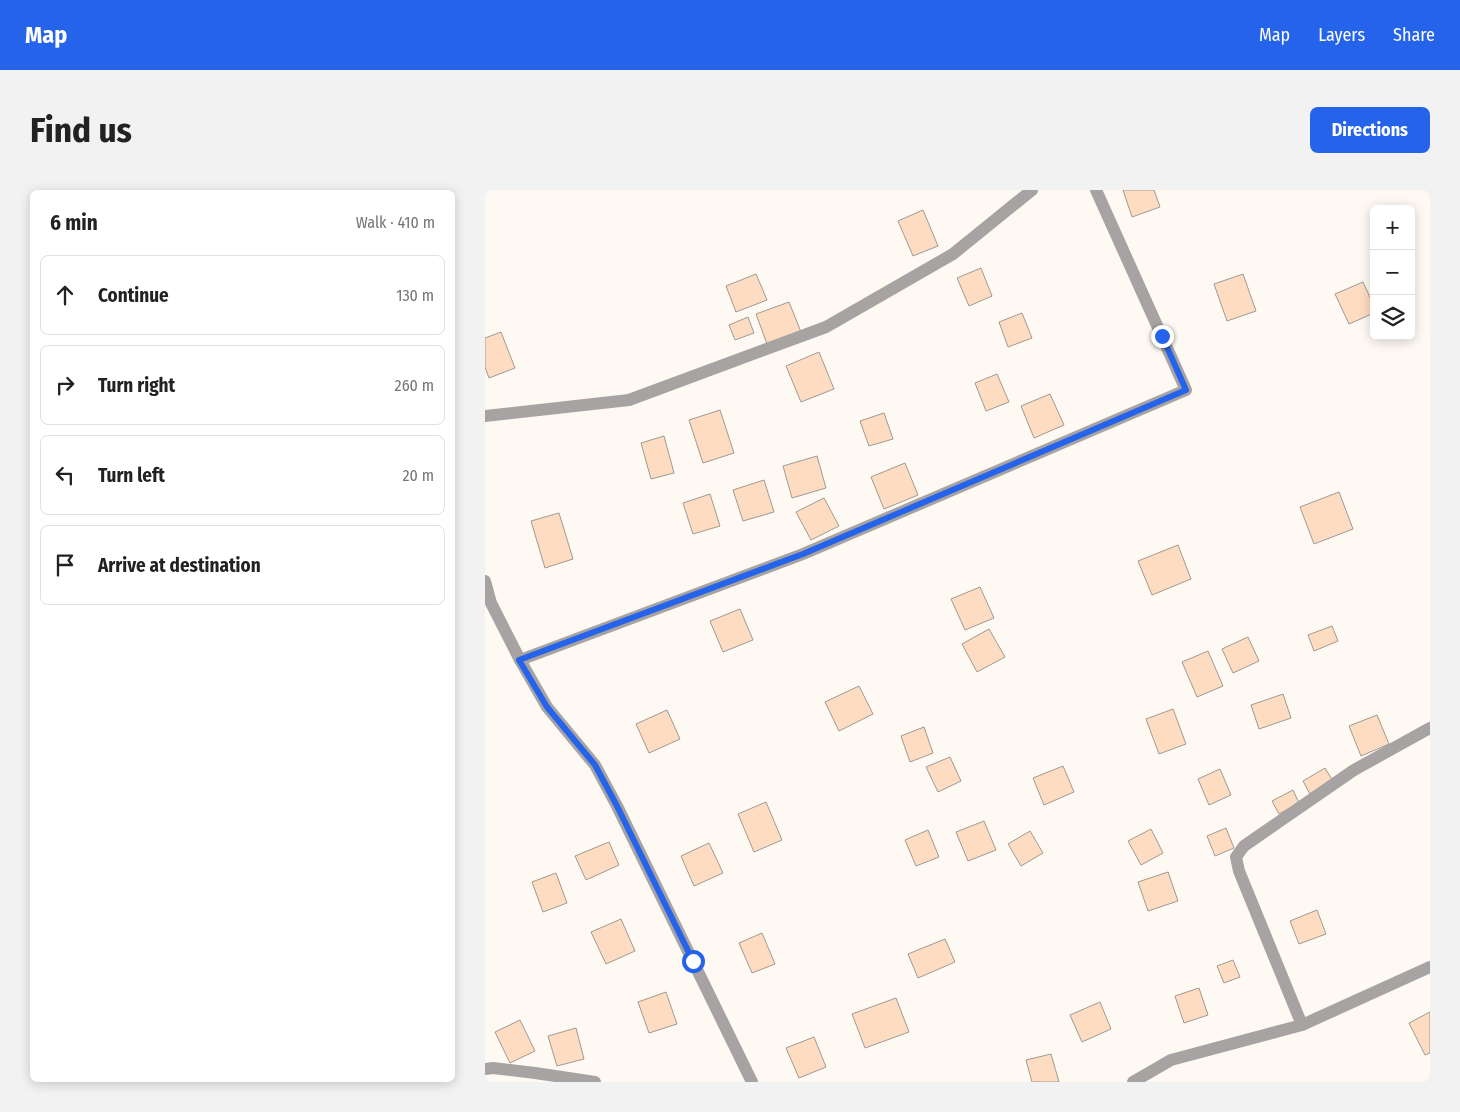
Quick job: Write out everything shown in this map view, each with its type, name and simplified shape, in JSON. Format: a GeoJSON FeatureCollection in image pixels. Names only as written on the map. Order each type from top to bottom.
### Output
{"type":"FeatureCollection","features":[{"type":"Feature","properties":{"kind":"street"},"geometry":{"type":"LineString","coordinates":[[485,416],[629,400],[826,327],[953,254],[1032,190]]}},
{"type":"Feature","properties":{"kind":"street"},"geometry":{"type":"LineString","coordinates":[[519,660],[803,554],[1186,390],[1096,190]]}},
{"type":"Feature","properties":{"kind":"street"},"geometry":{"type":"LineString","coordinates":[[485,580],[491,603],[519,660],[547,707],[595,765],[752,1082]]}},
{"type":"Feature","properties":{"kind":"street"},"geometry":{"type":"LineString","coordinates":[[1302,1025],[1239,871],[1236,857],[1244,846],[1354,770],[1430,728]]}},
{"type":"Feature","properties":{"kind":"street"},"geometry":{"type":"LineString","coordinates":[[1133,1082],[1171,1060],[1302,1025],[1430,967]]}},
{"type":"Feature","properties":{"kind":"street"},"geometry":{"type":"LineString","coordinates":[[485,1069],[510,1070],[595,1082]]}},
{"type":"Feature","properties":{"kind":"building"},"geometry":{"type":"Polygon","coordinates":[[[1123,190],[1154,190],[1160,207],[1132,217],[1123,190]]]}},
{"type":"Feature","properties":{"kind":"building"},"geometry":{"type":"Polygon","coordinates":[[[923,210],[938,246],[913,256],[898,221],[923,210]]]}},
{"type":"Feature","properties":{"kind":"building"},"geometry":{"type":"Polygon","coordinates":[[[981,268],[992,296],[969,306],[957,278],[981,268]]]}},
{"type":"Feature","properties":{"kind":"building"},"geometry":{"type":"Polygon","coordinates":[[[756,274],[767,300],[736,312],[726,286],[756,274]]]}},
{"type":"Feature","properties":{"kind":"building"},"geometry":{"type":"Polygon","coordinates":[[[1243,274],[1256,311],[1227,321],[1214,284],[1243,274]]]}},
{"type":"Feature","properties":{"kind":"building"},"geometry":{"type":"Polygon","coordinates":[[[1363,282],[1370,297],[1370,315],[1349,324],[1335,294],[1363,282]]]}},
{"type":"Feature","properties":{"kind":"building"},"geometry":{"type":"Polygon","coordinates":[[[789,302],[801,332],[767,344],[756,314],[789,302]]]}},
{"type":"Feature","properties":{"kind":"building"},"geometry":{"type":"Polygon","coordinates":[[[1022,313],[1032,338],[1008,347],[999,322],[1022,313]]]}},
{"type":"Feature","properties":{"kind":"building"},"geometry":{"type":"Polygon","coordinates":[[[748,317],[754,333],[735,340],[729,325],[748,317]]]}},
{"type":"Feature","properties":{"kind":"building"},"geometry":{"type":"Polygon","coordinates":[[[501,332],[515,368],[489,378],[485,367],[485,338],[501,332]]]}},
{"type":"Feature","properties":{"kind":"building"},"geometry":{"type":"Polygon","coordinates":[[[819,352],[834,389],[801,402],[786,366],[819,352]]]}},
{"type":"Feature","properties":{"kind":"building"},"geometry":{"type":"Polygon","coordinates":[[[997,374],[1009,402],[986,411],[975,383],[997,374]]]}},
{"type":"Feature","properties":{"kind":"building"},"geometry":{"type":"Polygon","coordinates":[[[1050,394],[1064,425],[1034,438],[1021,406],[1050,394]]]}},
{"type":"Feature","properties":{"kind":"building"},"geometry":{"type":"Polygon","coordinates":[[[720,410],[734,453],[703,463],[689,420],[720,410]]]}},
{"type":"Feature","properties":{"kind":"building"},"geometry":{"type":"Polygon","coordinates":[[[884,413],[893,439],[869,446],[860,421],[884,413]]]}},
{"type":"Feature","properties":{"kind":"building"},"geometry":{"type":"Polygon","coordinates":[[[664,436],[674,473],[651,479],[641,443],[664,436]]]}},
{"type":"Feature","properties":{"kind":"building"},"geometry":{"type":"Polygon","coordinates":[[[817,456],[826,488],[792,498],[783,466],[817,456]]]}},
{"type":"Feature","properties":{"kind":"building"},"geometry":{"type":"Polygon","coordinates":[[[905,463],[918,495],[884,509],[871,477],[905,463]]]}},
{"type":"Feature","properties":{"kind":"building"},"geometry":{"type":"Polygon","coordinates":[[[764,480],[774,512],[743,521],[733,490],[764,480]]]}},
{"type":"Feature","properties":{"kind":"building"},"geometry":{"type":"Polygon","coordinates":[[[1339,492],[1353,529],[1314,544],[1300,507],[1339,492]]]}},
{"type":"Feature","properties":{"kind":"building"},"geometry":{"type":"Polygon","coordinates":[[[710,494],[720,526],[693,534],[683,503],[710,494]]]}},
{"type":"Feature","properties":{"kind":"building"},"geometry":{"type":"Polygon","coordinates":[[[824,498],[839,526],[811,540],[796,512],[824,498]]]}},
{"type":"Feature","properties":{"kind":"building"},"geometry":{"type":"Polygon","coordinates":[[[559,513],[573,559],[545,568],[531,521],[559,513]]]}},
{"type":"Feature","properties":{"kind":"building"},"geometry":{"type":"Polygon","coordinates":[[[1178,545],[1191,579],[1152,595],[1138,561],[1178,545]]]}},
{"type":"Feature","properties":{"kind":"building"},"geometry":{"type":"Polygon","coordinates":[[[980,587],[994,618],[965,630],[951,599],[980,587]]]}},
{"type":"Feature","properties":{"kind":"building"},"geometry":{"type":"Polygon","coordinates":[[[740,609],[753,640],[723,652],[710,621],[740,609]]]}},
{"type":"Feature","properties":{"kind":"building"},"geometry":{"type":"Polygon","coordinates":[[[1332,626],[1338,641],[1314,651],[1308,635],[1332,626]]]}},
{"type":"Feature","properties":{"kind":"building"},"geometry":{"type":"Polygon","coordinates":[[[989,629],[1005,657],[977,672],[962,644],[989,629]]]}},
{"type":"Feature","properties":{"kind":"building"},"geometry":{"type":"Polygon","coordinates":[[[1248,637],[1259,661],[1233,673],[1222,649],[1248,637]]]}},
{"type":"Feature","properties":{"kind":"building"},"geometry":{"type":"Polygon","coordinates":[[[1208,651],[1223,686],[1197,697],[1182,662],[1208,651]]]}},
{"type":"Feature","properties":{"kind":"building"},"geometry":{"type":"Polygon","coordinates":[[[859,686],[873,714],[839,731],[825,702],[859,686]]]}},
{"type":"Feature","properties":{"kind":"building"},"geometry":{"type":"Polygon","coordinates":[[[1283,694],[1291,718],[1259,729],[1251,705],[1283,694]]]}},
{"type":"Feature","properties":{"kind":"building"},"geometry":{"type":"Polygon","coordinates":[[[1173,709],[1186,744],[1159,754],[1146,719],[1173,709]]]}},
{"type":"Feature","properties":{"kind":"building"},"geometry":{"type":"Polygon","coordinates":[[[667,710],[680,739],[649,753],[636,724],[667,710]]]}},
{"type":"Feature","properties":{"kind":"building"},"geometry":{"type":"Polygon","coordinates":[[[1377,715],[1389,744],[1361,756],[1349,726],[1377,715]]]}},
{"type":"Feature","properties":{"kind":"building"},"geometry":{"type":"Polygon","coordinates":[[[924,727],[933,753],[910,762],[901,736],[924,727]]]}},
{"type":"Feature","properties":{"kind":"building"},"geometry":{"type":"Polygon","coordinates":[[[950,757],[961,781],[938,792],[926,767],[950,757]]]}},
{"type":"Feature","properties":{"kind":"building"},"geometry":{"type":"Polygon","coordinates":[[[1063,766],[1074,792],[1044,805],[1033,778],[1063,766]]]}},
{"type":"Feature","properties":{"kind":"building"},"geometry":{"type":"Polygon","coordinates":[[[1325,768],[1333,781],[1310,794],[1303,781],[1325,768]]]}},
{"type":"Feature","properties":{"kind":"building"},"geometry":{"type":"Polygon","coordinates":[[[1220,769],[1231,795],[1209,805],[1198,779],[1220,769]]]}},
{"type":"Feature","properties":{"kind":"building"},"geometry":{"type":"Polygon","coordinates":[[[1293,790],[1299,803],[1279,814],[1272,801],[1293,790]]]}},
{"type":"Feature","properties":{"kind":"building"},"geometry":{"type":"Polygon","coordinates":[[[766,802],[782,840],[754,852],[738,814],[766,802]]]}},
{"type":"Feature","properties":{"kind":"building"},"geometry":{"type":"Polygon","coordinates":[[[984,821],[996,850],[968,861],[956,832],[984,821]]]}},
{"type":"Feature","properties":{"kind":"building"},"geometry":{"type":"Polygon","coordinates":[[[1226,828],[1234,848],[1215,856],[1207,836],[1226,828]]]}},
{"type":"Feature","properties":{"kind":"building"},"geometry":{"type":"Polygon","coordinates":[[[1151,829],[1163,853],[1141,865],[1128,841],[1151,829]]]}},
{"type":"Feature","properties":{"kind":"building"},"geometry":{"type":"Polygon","coordinates":[[[928,830],[939,857],[916,866],[905,840],[928,830]]]}},
{"type":"Feature","properties":{"kind":"building"},"geometry":{"type":"Polygon","coordinates":[[[1030,831],[1043,853],[1021,866],[1008,844],[1030,831]]]}},
{"type":"Feature","properties":{"kind":"building"},"geometry":{"type":"Polygon","coordinates":[[[609,842],[619,865],[586,880],[575,856],[609,842]]]}},
{"type":"Feature","properties":{"kind":"building"},"geometry":{"type":"Polygon","coordinates":[[[709,843],[723,873],[694,886],[681,856],[709,843]]]}},
{"type":"Feature","properties":{"kind":"building"},"geometry":{"type":"Polygon","coordinates":[[[1168,872],[1178,901],[1148,911],[1138,882],[1168,872]]]}},
{"type":"Feature","properties":{"kind":"building"},"geometry":{"type":"Polygon","coordinates":[[[556,873],[567,903],[543,912],[532,882],[556,873]]]}},
{"type":"Feature","properties":{"kind":"building"},"geometry":{"type":"Polygon","coordinates":[[[1317,910],[1326,934],[1299,944],[1290,921],[1317,910]]]}},
{"type":"Feature","properties":{"kind":"building"},"geometry":{"type":"Polygon","coordinates":[[[621,919],[635,951],[606,964],[591,932],[621,919]]]}},
{"type":"Feature","properties":{"kind":"building"},"geometry":{"type":"Polygon","coordinates":[[[762,933],[775,964],[752,973],[739,943],[762,933]]]}},
{"type":"Feature","properties":{"kind":"building"},"geometry":{"type":"Polygon","coordinates":[[[945,939],[955,962],[918,978],[908,954],[945,939]]]}},
{"type":"Feature","properties":{"kind":"building"},"geometry":{"type":"Polygon","coordinates":[[[1233,960],[1240,977],[1224,983],[1217,966],[1233,960]]]}},
{"type":"Feature","properties":{"kind":"building"},"geometry":{"type":"Polygon","coordinates":[[[1199,988],[1208,1015],[1184,1023],[1175,996],[1199,988]]]}},
{"type":"Feature","properties":{"kind":"building"},"geometry":{"type":"Polygon","coordinates":[[[666,992],[677,1024],[649,1033],[638,1002],[666,992]]]}},
{"type":"Feature","properties":{"kind":"building"},"geometry":{"type":"Polygon","coordinates":[[[896,998],[909,1032],[865,1048],[852,1014],[896,998]]]}},
{"type":"Feature","properties":{"kind":"building"},"geometry":{"type":"Polygon","coordinates":[[[1100,1002],[1111,1029],[1082,1042],[1070,1015],[1100,1002]]]}},
{"type":"Feature","properties":{"kind":"building"},"geometry":{"type":"Polygon","coordinates":[[[1430,1012],[1430,1053],[1425,1055],[1409,1023],[1430,1012]]]}},
{"type":"Feature","properties":{"kind":"building"},"geometry":{"type":"Polygon","coordinates":[[[520,1020],[535,1051],[510,1063],[495,1032],[520,1020]]]}},
{"type":"Feature","properties":{"kind":"building"},"geometry":{"type":"Polygon","coordinates":[[[576,1028],[584,1059],[557,1066],[548,1036],[576,1028]]]}},
{"type":"Feature","properties":{"kind":"building"},"geometry":{"type":"Polygon","coordinates":[[[814,1037],[826,1067],[799,1078],[786,1048],[814,1037]]]}},
{"type":"Feature","properties":{"kind":"building"},"geometry":{"type":"Polygon","coordinates":[[[1051,1054],[1059,1082],[1032,1082],[1026,1060],[1051,1054]]]}},
{"type":"Feature","properties":{"kind":"route"},"geometry":{"type":"LineString","coordinates":[[693,961],[595,765],[547,707],[519,660],[803,554],[1186,390],[1162,336]]}}]}
